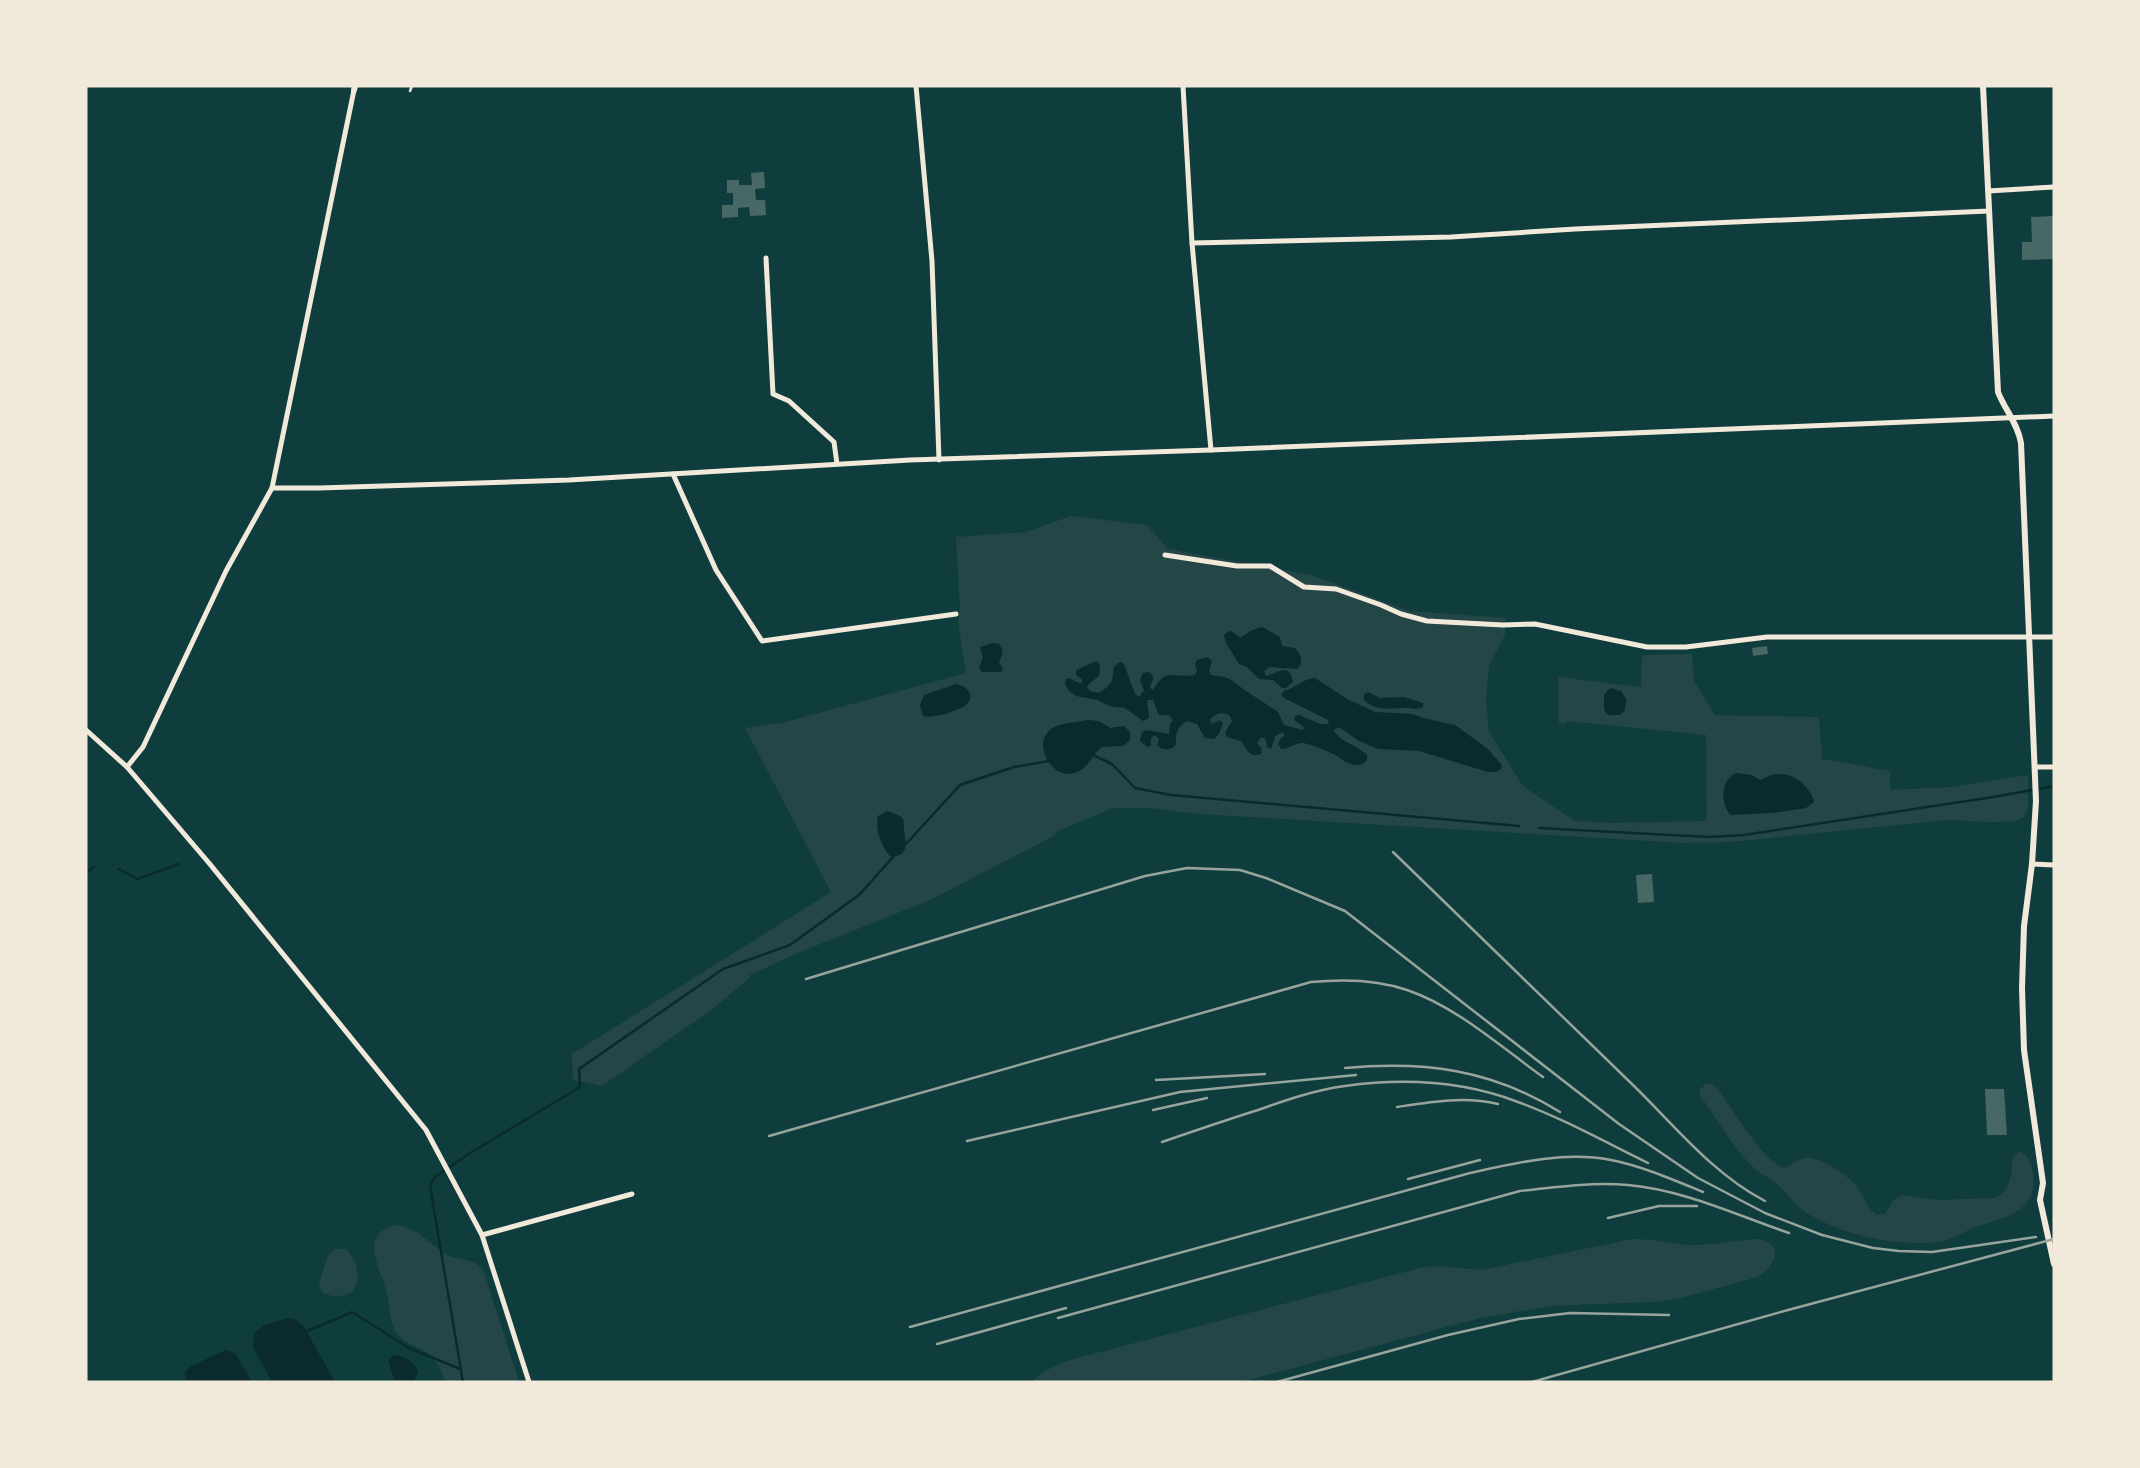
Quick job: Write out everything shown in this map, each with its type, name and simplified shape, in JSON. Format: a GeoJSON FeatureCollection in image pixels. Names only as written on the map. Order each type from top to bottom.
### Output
{"type":"FeatureCollection","features":[{"type":"Feature","properties":{"kind":"street"},"geometry":{"type":"LineString","coordinates":[[916,86],[932,261],[939,460]]}},
{"type":"Feature","properties":{"kind":"street"},"geometry":{"type":"LineString","coordinates":[[1183,86],[1192,243],[1211,450]]}},
{"type":"Feature","properties":{"kind":"street"},"geometry":{"type":"LineString","coordinates":[[1983,86],[1998,392],[2019,429],[2021,443],[2035,771],[2032,864],[2024,926],[2024,1050],[2043,1183],[2040,1199],[2054,1264]]}},
{"type":"Feature","properties":{"kind":"street"},"geometry":{"type":"LineString","coordinates":[[127,767],[143,747],[226,571],[272,488],[354,88]]}},
{"type":"Feature","properties":{"kind":"street"},"geometry":{"type":"LineString","coordinates":[[1988,191],[2054,187]]}},
{"type":"Feature","properties":{"kind":"street"},"geometry":{"type":"LineString","coordinates":[[1192,243],[1451,237],[1990,211]]}},
{"type":"Feature","properties":{"kind":"street"},"geometry":{"type":"LineString","coordinates":[[765,258],[773,394],[789,401],[834,442],[837,464]]}},
{"type":"Feature","properties":{"kind":"street"},"geometry":{"type":"LineString","coordinates":[[272,488],[555,481],[837,464],[2054,416]]}},
{"type":"Feature","properties":{"kind":"street"},"geometry":{"type":"LineString","coordinates":[[673,474],[716,570],[762,641],[956,614]]}},
{"type":"Feature","properties":{"kind":"street"},"geometry":{"type":"LineString","coordinates":[[1165,555],[1237,566],[1270,566],[1304,587],[1336,589],[1419,619],[1449,623],[1535,624],[1647,647],[1686,647],[1768,638],[2054,637]]}},
{"type":"Feature","properties":{"kind":"street"},"geometry":{"type":"LineString","coordinates":[[86,730],[127,767],[209,863],[426,1130],[482,1235],[529,1382]]}},
{"type":"Feature","properties":{"kind":"street"},"geometry":{"type":"LineString","coordinates":[[2035,771],[2054,766]]}},
{"type":"Feature","properties":{"kind":"street"},"geometry":{"type":"LineString","coordinates":[[2032,864],[2054,865]]}},
{"type":"Feature","properties":{"kind":"street"},"geometry":{"type":"LineString","coordinates":[[482,1235],[632,1194]]}},
{"type":"Feature","properties":{"kind":"lane"},"geometry":{"type":"LineString","coordinates":[[410,91],[412,86]]}},
{"type":"Feature","properties":{"kind":"shaded area"},"geometry":{"type":"Polygon","coordinates":[[[1071,516],[1147,525],[1168,549],[1311,575],[1410,611],[1506,618],[1505,635],[1489,666],[1486,699],[1489,732],[1523,786],[1575,821],[1704,821],[1707,817],[1706,735],[1567,721],[1566,724],[1559,723],[1558,677],[1641,687],[1642,655],[1692,654],[1694,681],[1715,715],[1819,717],[1822,759],[1890,771],[1890,790],[1951,787],[2028,775],[2028,808],[2024,817],[2009,822],[1946,820],[1730,842],[1684,843],[1199,814],[1150,808],[1113,808],[1058,831],[1054,836],[930,900],[750,975],[714,1008],[602,1086],[573,1080],[572,1054],[831,892],[745,728],[782,723],[966,673],[958,622],[960,607],[956,537],[1026,532],[1071,516]]]}},
{"type":"Feature","properties":{"kind":"shaded area"},"geometry":{"type":"Polygon","coordinates":[[[1262,627],[1280,637],[1282,646],[1295,648],[1301,656],[1301,665],[1297,669],[1270,667],[1264,671],[1266,676],[1282,670],[1289,672],[1293,682],[1286,688],[1273,680],[1259,679],[1247,667],[1239,664],[1226,643],[1224,635],[1228,632],[1232,631],[1240,638],[1262,627]]]}},
{"type":"Feature","properties":{"kind":"shaded area"},"geometry":{"type":"Polygon","coordinates":[[[999,644],[1002,649],[999,662],[1003,670],[982,672],[979,668],[983,657],[980,647],[999,644]]]}},
{"type":"Feature","properties":{"kind":"shaded area"},"geometry":{"type":"Polygon","coordinates":[[[1207,657],[1212,661],[1209,672],[1211,675],[1233,681],[1278,712],[1284,725],[1303,730],[1304,727],[1294,720],[1295,716],[1299,715],[1320,724],[1329,724],[1328,720],[1281,695],[1284,691],[1315,678],[1347,699],[1375,712],[1412,714],[1455,725],[1488,749],[1502,768],[1496,772],[1488,772],[1419,751],[1378,749],[1359,741],[1339,727],[1334,730],[1344,741],[1367,755],[1363,764],[1349,763],[1330,752],[1303,743],[1281,749],[1278,744],[1285,735],[1282,732],[1275,737],[1271,749],[1267,747],[1265,738],[1260,738],[1257,743],[1262,753],[1254,755],[1249,753],[1241,741],[1227,737],[1225,733],[1232,721],[1230,716],[1222,713],[1210,720],[1212,724],[1220,720],[1223,723],[1214,739],[1205,738],[1197,724],[1187,721],[1179,728],[1176,744],[1172,748],[1159,747],[1159,739],[1155,735],[1151,738],[1151,746],[1147,747],[1140,741],[1142,732],[1146,730],[1169,734],[1173,720],[1169,715],[1159,715],[1153,700],[1147,700],[1149,718],[1143,721],[1125,708],[1076,696],[1065,684],[1069,678],[1082,683],[1076,670],[1097,661],[1100,665],[1099,676],[1087,687],[1090,691],[1099,693],[1110,684],[1114,667],[1121,662],[1135,694],[1139,697],[1144,691],[1140,680],[1143,673],[1149,672],[1153,676],[1150,688],[1153,690],[1166,676],[1195,675],[1197,660],[1207,657]]]}},
{"type":"Feature","properties":{"kind":"shaded area"},"geometry":{"type":"Polygon","coordinates":[[[956,684],[963,686],[970,694],[967,704],[945,714],[923,716],[920,705],[924,695],[956,684]]]}},
{"type":"Feature","properties":{"kind":"shaded area"},"geometry":{"type":"Polygon","coordinates":[[[1610,688],[1621,691],[1626,699],[1625,710],[1620,715],[1608,715],[1604,710],[1604,695],[1610,688]]]}},
{"type":"Feature","properties":{"kind":"shaded area"},"geometry":{"type":"Polygon","coordinates":[[[1368,692],[1380,698],[1404,697],[1423,703],[1423,707],[1379,708],[1364,700],[1364,694],[1368,692]]]}},
{"type":"Feature","properties":{"kind":"shaded area"},"geometry":{"type":"Polygon","coordinates":[[[1099,721],[1110,728],[1124,726],[1130,732],[1130,740],[1123,746],[1102,747],[1079,771],[1062,773],[1054,768],[1044,753],[1045,736],[1059,725],[1099,721]]]}},
{"type":"Feature","properties":{"kind":"shaded area"},"geometry":{"type":"Polygon","coordinates":[[[1736,773],[1752,775],[1760,780],[1779,774],[1793,777],[1804,785],[1814,802],[1806,808],[1731,815],[1727,811],[1723,793],[1727,781],[1736,773]]]}},
{"type":"Feature","properties":{"kind":"shaded area"},"geometry":{"type":"Polygon","coordinates":[[[887,811],[903,820],[905,849],[896,856],[890,856],[887,852],[878,832],[878,816],[887,811]]]}},
{"type":"Feature","properties":{"kind":"shaded area"},"geometry":{"type":"Polygon","coordinates":[[[1706,1084],[1712,1084],[1718,1089],[1758,1146],[1776,1164],[1784,1168],[1805,1158],[1826,1163],[1854,1183],[1877,1215],[1885,1214],[1893,1201],[1902,1195],[1937,1200],[1994,1198],[2007,1187],[2013,1156],[2020,1151],[2028,1158],[2032,1167],[2034,1178],[2030,1198],[2011,1215],[1938,1242],[1885,1240],[1848,1232],[1800,1208],[1778,1185],[1752,1166],[1701,1097],[1699,1090],[1706,1084]]]}},
{"type":"Feature","properties":{"kind":"shaded area"},"geometry":{"type":"Polygon","coordinates":[[[395,1225],[416,1232],[449,1256],[471,1261],[484,1272],[519,1382],[445,1382],[435,1360],[400,1337],[392,1321],[375,1254],[377,1236],[395,1225]]]}},
{"type":"Feature","properties":{"kind":"shaded area"},"geometry":{"type":"Polygon","coordinates":[[[1633,1239],[1698,1245],[1761,1239],[1769,1243],[1775,1252],[1772,1263],[1758,1277],[1677,1299],[1550,1306],[1480,1318],[1241,1382],[1032,1382],[1050,1368],[1064,1362],[1420,1268],[1438,1266],[1481,1270],[1633,1239]]]}},
{"type":"Feature","properties":{"kind":"shaded area"},"geometry":{"type":"Polygon","coordinates":[[[335,1249],[346,1249],[357,1270],[357,1282],[351,1293],[336,1297],[322,1293],[319,1284],[328,1256],[335,1249]]]}},
{"type":"Feature","properties":{"kind":"shaded area"},"geometry":{"type":"Polygon","coordinates":[[[288,1318],[295,1319],[304,1327],[335,1382],[272,1382],[253,1347],[254,1334],[263,1326],[288,1318]]]}},
{"type":"Feature","properties":{"kind":"shaded area"},"geometry":{"type":"Polygon","coordinates":[[[226,1350],[235,1353],[252,1382],[186,1382],[185,1372],[191,1366],[226,1350]]]}},
{"type":"Feature","properties":{"kind":"shaded area"},"geometry":{"type":"Polygon","coordinates":[[[393,1355],[414,1364],[418,1371],[414,1381],[395,1382],[388,1360],[393,1355]]]}},
{"type":"Feature","properties":{"kind":"building"},"geometry":{"type":"Polygon","coordinates":[[[764,172],[765,188],[755,189],[756,200],[765,200],[766,215],[750,216],[749,207],[738,208],[738,217],[722,218],[722,205],[733,205],[733,193],[727,193],[727,180],[739,180],[739,185],[752,185],[751,173],[764,172]]]}},
{"type":"Feature","properties":{"kind":"building"},"geometry":{"type":"Polygon","coordinates":[[[2054,216],[2054,259],[2022,260],[2022,242],[2032,242],[2031,217],[2054,216]]]}},
{"type":"Feature","properties":{"kind":"building"},"geometry":{"type":"Polygon","coordinates":[[[1767,646],[1768,654],[1753,656],[1752,648],[1767,646]]]}},
{"type":"Feature","properties":{"kind":"building"},"geometry":{"type":"Polygon","coordinates":[[[1652,874],[1654,902],[1638,903],[1636,875],[1652,874]]]}},
{"type":"Feature","properties":{"kind":"building"},"geometry":{"type":"Polygon","coordinates":[[[1985,1089],[2004,1089],[2007,1135],[1987,1135],[1985,1089]]]}},
{"type":"Feature","properties":{"kind":"waterway"},"geometry":{"type":"LineString","coordinates":[[1093,755],[1112,764],[1135,788],[1171,795],[1519,826]]}},
{"type":"Feature","properties":{"kind":"waterway"},"geometry":{"type":"LineString","coordinates":[[906,844],[960,785],[1014,767],[1049,761]]}},
{"type":"Feature","properties":{"kind":"waterway"},"geometry":{"type":"LineString","coordinates":[[1539,828],[1709,837],[1744,835],[2054,786]]}},
{"type":"Feature","properties":{"kind":"waterway"},"geometry":{"type":"LineString","coordinates":[[463,1382],[430,1186],[435,1177],[580,1087],[579,1069],[723,969],[790,945],[859,895],[894,856]]}},
{"type":"Feature","properties":{"kind":"waterway"},"geometry":{"type":"LineString","coordinates":[[119,869],[137,879],[179,864]]}},
{"type":"Feature","properties":{"kind":"waterway"},"geometry":{"type":"LineString","coordinates":[[86,873],[94,867]]}},
{"type":"Feature","properties":{"kind":"waterway"},"geometry":{"type":"LineString","coordinates":[[305,1332],[352,1312],[409,1348],[460,1369]]}},
{"type":"Feature","properties":{"kind":"railway"},"geometry":{"type":"LineString","coordinates":[[1393,852],[1695,1148],[1728,1177],[1765,1201]]}},
{"type":"Feature","properties":{"kind":"railway"},"geometry":{"type":"LineString","coordinates":[[806,979],[1145,876],[1187,868],[1240,870],[1345,911],[1619,1124],[1698,1178],[1765,1213],[1822,1235],[1873,1248],[1899,1251],[1932,1252],[2036,1237]]}},
{"type":"Feature","properties":{"kind":"railway"},"geometry":{"type":"LineString","coordinates":[[769,1136],[1311,982],[1323,981],[1347,980],[1383,984],[1425,997],[1461,1017],[1543,1077]]}},
{"type":"Feature","properties":{"kind":"railway"},"geometry":{"type":"LineString","coordinates":[[1345,1068],[1402,1066],[1456,1071],[1508,1086],[1560,1112]]}},
{"type":"Feature","properties":{"kind":"railway"},"geometry":{"type":"LineString","coordinates":[[1156,1080],[1265,1074]]}},
{"type":"Feature","properties":{"kind":"railway"},"geometry":{"type":"LineString","coordinates":[[967,1141],[1180,1092],[1356,1075]]}},
{"type":"Feature","properties":{"kind":"railway"},"geometry":{"type":"LineString","coordinates":[[1162,1142],[1323,1090],[1411,1082],[1476,1090],[1518,1102],[1648,1163]]}},
{"type":"Feature","properties":{"kind":"railway"},"geometry":{"type":"LineString","coordinates":[[1153,1110],[1207,1098]]}},
{"type":"Feature","properties":{"kind":"railway"},"geometry":{"type":"LineString","coordinates":[[1397,1107],[1460,1100],[1498,1104]]}},
{"type":"Feature","properties":{"kind":"railway"},"geometry":{"type":"LineString","coordinates":[[910,1327],[1470,1173],[1522,1162],[1575,1157],[1611,1160],[1703,1192]]}},
{"type":"Feature","properties":{"kind":"railway"},"geometry":{"type":"LineString","coordinates":[[1408,1179],[1480,1160]]}},
{"type":"Feature","properties":{"kind":"railway"},"geometry":{"type":"LineString","coordinates":[[1058,1318],[1520,1191],[1601,1184],[1649,1188],[1710,1204],[1789,1233]]}},
{"type":"Feature","properties":{"kind":"railway"},"geometry":{"type":"LineString","coordinates":[[1608,1218],[1659,1206],[1697,1206]]}},
{"type":"Feature","properties":{"kind":"railway"},"geometry":{"type":"LineString","coordinates":[[1532,1382],[2054,1239]]}},
{"type":"Feature","properties":{"kind":"railway"},"geometry":{"type":"LineString","coordinates":[[937,1344],[1066,1308]]}},
{"type":"Feature","properties":{"kind":"railway"},"geometry":{"type":"LineString","coordinates":[[1277,1382],[1448,1335],[1519,1319],[1570,1313],[1669,1315]]}}]}
